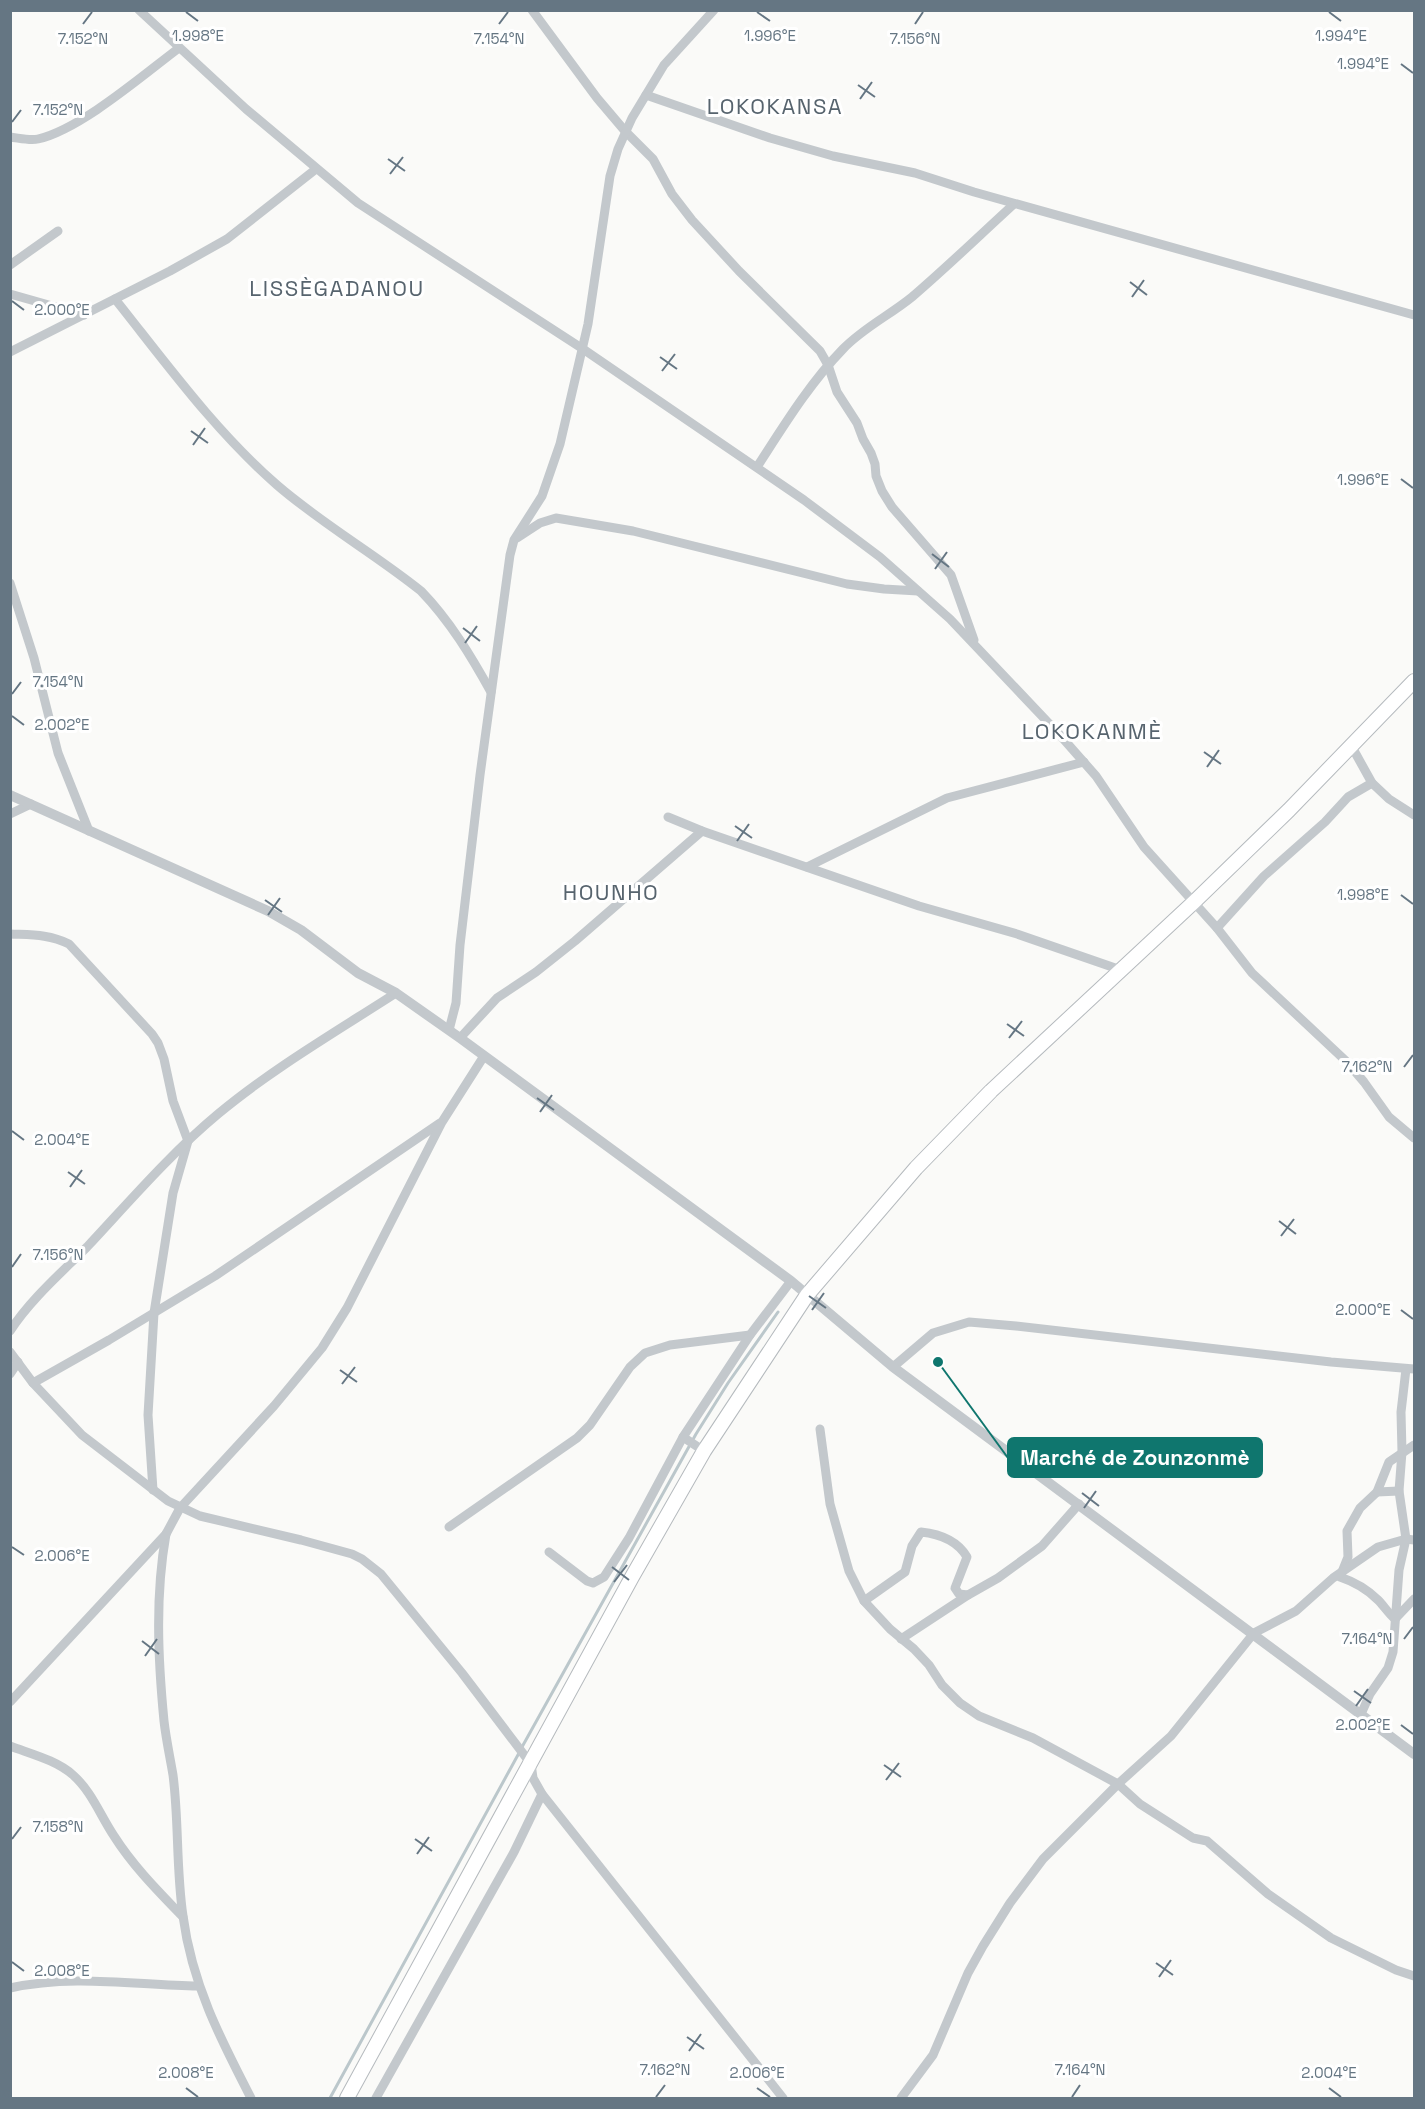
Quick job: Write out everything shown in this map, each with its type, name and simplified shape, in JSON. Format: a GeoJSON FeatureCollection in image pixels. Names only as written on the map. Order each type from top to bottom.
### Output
{"type":"FeatureCollection","features":[{"type":"Feature","properties":{"kind":"main road"},"geometry":{"type":"LineString","coordinates":[[347,2098],[632,1577],[692,1443],[807,1295],[877,1212],[941,1143],[991,1091],[1194,902],[1352,747],[1414,681]]}},
{"type":"Feature","properties":{"kind":"street"},"geometry":{"type":"LineString","coordinates":[[139,10],[316,169],[358,203],[583,349],[804,500],[880,557],[975,642],[1084,762],[1106,789],[1144,847],[1217,928],[1252,973],[1347,1062],[1389,1117],[1414,1138]]}},
{"type":"Feature","properties":{"kind":"street"},"geometry":{"type":"LineString","coordinates":[[532,10],[625,131],[653,159],[672,194],[692,220],[820,351],[828,365],[837,392],[857,423],[862,439],[871,453],[882,491],[892,507],[951,575],[975,642]]}},
{"type":"Feature","properties":{"kind":"street"},"geometry":{"type":"LineString","coordinates":[[448,1030],[456,1003],[460,945],[510,555],[514,540],[546,488],[560,444],[583,349],[610,176],[625,131],[664,65],[714,10]]}},
{"type":"Feature","properties":{"kind":"street"},"geometry":{"type":"LineString","coordinates":[[10,137],[35,140],[73,124],[179,48]]}},
{"type":"Feature","properties":{"kind":"street"},"geometry":{"type":"LineString","coordinates":[[646,95],[770,138],[833,156],[915,173],[1014,204],[1414,315]]}},
{"type":"Feature","properties":{"kind":"street"},"geometry":{"type":"LineString","coordinates":[[10,352],[170,272],[227,238],[316,169]]}},
{"type":"Feature","properties":{"kind":"street"},"geometry":{"type":"LineString","coordinates":[[757,468],[796,407],[844,347],[910,298],[1014,204]]}},
{"type":"Feature","properties":{"kind":"street"},"geometry":{"type":"LineString","coordinates":[[10,265],[58,231]]}},
{"type":"Feature","properties":{"kind":"street"},"geometry":{"type":"LineString","coordinates":[[10,294],[84,315]]}},
{"type":"Feature","properties":{"kind":"street"},"geometry":{"type":"LineString","coordinates":[[115,299],[211,417],[278,486],[421,591],[457,635],[491,693]]}},
{"type":"Feature","properties":{"kind":"street"},"geometry":{"type":"LineString","coordinates":[[514,540],[540,523],[556,518],[633,531],[847,584],[918,591]]}},
{"type":"Feature","properties":{"kind":"street"},"geometry":{"type":"LineString","coordinates":[[10,583],[34,658],[58,753],[90,831]]}},
{"type":"Feature","properties":{"kind":"street"},"geometry":{"type":"LineString","coordinates":[[1352,747],[1372,783],[1389,799],[1414,815]]}},
{"type":"Feature","properties":{"kind":"street"},"geometry":{"type":"LineString","coordinates":[[807,867],[947,798],[1084,762]]}},
{"type":"Feature","properties":{"kind":"street"},"geometry":{"type":"LineString","coordinates":[[1217,928],[1264,876],[1325,822],[1348,797],[1372,783]]}},
{"type":"Feature","properties":{"kind":"street"},"geometry":{"type":"LineString","coordinates":[[10,795],[268,911],[301,930],[358,973],[396,993],[791,1281],[893,1367],[1414,1754]]}},
{"type":"Feature","properties":{"kind":"street"},"geometry":{"type":"LineString","coordinates":[[10,814],[31,804]]}},
{"type":"Feature","properties":{"kind":"street"},"geometry":{"type":"LineString","coordinates":[[668,816],[702,831],[919,906],[1017,934],[1121,970]]}},
{"type":"Feature","properties":{"kind":"street"},"geometry":{"type":"LineString","coordinates":[[460,1038],[497,998],[536,972],[567,947],[702,831]]}},
{"type":"Feature","properties":{"kind":"street"},"geometry":{"type":"LineString","coordinates":[[10,934],[43,935],[69,944],[152,1034],[165,1059],[172,1101],[188,1141],[173,1193],[154,1313],[148,1415],[153,1490]]}},
{"type":"Feature","properties":{"kind":"street"},"geometry":{"type":"LineString","coordinates":[[10,1331],[32,1304],[188,1141],[219,1113],[396,993]]}},
{"type":"Feature","properties":{"kind":"street"},"geometry":{"type":"LineString","coordinates":[[10,1702],[166,1534],[180,1508],[274,1406],[322,1348],[347,1308],[442,1122],[484,1056]]}},
{"type":"Feature","properties":{"kind":"street"},"geometry":{"type":"LineString","coordinates":[[33,1383],[215,1276],[442,1122]]}},
{"type":"Feature","properties":{"kind":"street"},"geometry":{"type":"LineString","coordinates":[[549,1552],[587,1581],[593,1583],[604,1577],[692,1443],[750,1335],[791,1281]]}},
{"type":"Feature","properties":{"kind":"street"},"geometry":{"type":"LineString","coordinates":[[893,1367],[933,1333],[969,1322],[1410,1369],[1401,1412],[1402,1452],[1399,1491],[1410,1540],[1399,1570],[1393,1652],[1388,1668],[1370,1694],[1360,1714]]}},
{"type":"Feature","properties":{"kind":"street"},"geometry":{"type":"LineString","coordinates":[[449,1527],[577,1438],[590,1425],[630,1367],[645,1353],[670,1345],[750,1335]]}},
{"type":"Feature","properties":{"kind":"street"},"geometry":{"type":"LineString","coordinates":[[10,1352],[33,1383],[82,1436],[180,1508],[200,1516],[322,1545],[362,1559],[381,1574],[462,1673],[531,1764],[533,1778],[542,1794],[783,2098]]}},
{"type":"Feature","properties":{"kind":"street"},"geometry":{"type":"LineString","coordinates":[[10,1374],[18,1362]]}},
{"type":"Feature","properties":{"kind":"street"},"geometry":{"type":"LineString","coordinates":[[820,1429],[830,1504],[849,1572],[864,1602],[929,1665],[942,1685],[960,1703],[979,1716],[1033,1738],[1118,1784],[1140,1804],[1193,1838],[1207,1841],[1269,1894],[1331,1938],[1395,1970],[1414,1976]]}},
{"type":"Feature","properties":{"kind":"street"},"geometry":{"type":"LineString","coordinates":[[1395,1619],[1380,1602],[1356,1582],[1340,1577],[1348,1557],[1347,1531],[1360,1508],[1377,1492],[1389,1462],[1414,1445]]}},
{"type":"Feature","properties":{"kind":"street"},"geometry":{"type":"LineString","coordinates":[[1377,1492],[1399,1491]]}},
{"type":"Feature","properties":{"kind":"street"},"geometry":{"type":"LineString","coordinates":[[901,1639],[998,1578],[1042,1546],[1079,1504]]}},
{"type":"Feature","properties":{"kind":"street"},"geometry":{"type":"LineString","coordinates":[[864,1602],[905,1572],[912,1546],[921,1532],[938,1533],[963,1549],[968,1557],[955,1588],[959,1594],[968,1595]]}},
{"type":"Feature","properties":{"kind":"street"},"geometry":{"type":"LineString","coordinates":[[166,1534],[161,1562],[158,1632],[164,1722],[173,1777],[177,1865],[183,1917],[198,1986],[216,2031],[251,2098]]}},
{"type":"Feature","properties":{"kind":"street"},"geometry":{"type":"LineString","coordinates":[[901,2098],[933,2055],[968,1973],[1010,1903],[1043,1859],[1118,1784],[1171,1736],[1254,1633],[1296,1611],[1343,1571],[1378,1547],[1410,1540]]}},
{"type":"Feature","properties":{"kind":"street"},"geometry":{"type":"LineString","coordinates":[[1395,1619],[1414,1599]]}},
{"type":"Feature","properties":{"kind":"street"},"geometry":{"type":"LineString","coordinates":[[10,1746],[44,1759],[72,1774],[91,1795],[112,1834],[127,1855],[183,1917]]}},
{"type":"Feature","properties":{"kind":"street"},"geometry":{"type":"LineString","coordinates":[[376,2098],[514,1852],[542,1794]]}},
{"type":"Feature","properties":{"kind":"street"},"geometry":{"type":"LineString","coordinates":[[10,1988],[73,1980],[198,1986]]}},
{"type":"Feature","properties":{"kind":"waterway"},"geometry":{"type":"LineString","coordinates":[[522,1747],[696,1434],[728,1383],[778,1312]]}},
{"type":"Feature","properties":{"kind":"waterway"},"geometry":{"type":"LineString","coordinates":[[330,2098],[519,1753]]}},
{"type":"Feature","properties":{"kind":"place","name":"Marché de Zounzonmè"},"geometry":{"type":"Point","coordinates":[938,1362]}},
{"type":"Feature","properties":{"kind":"district","name":"LOKOKANSA"},"geometry":{"type":"Point","coordinates":[775,106]}},
{"type":"Feature","properties":{"kind":"district","name":"LISSÈGADANOU"},"geometry":{"type":"Point","coordinates":[337,288]}},
{"type":"Feature","properties":{"kind":"district","name":"LOKOKANMÈ"},"geometry":{"type":"Point","coordinates":[1092,731]}},
{"type":"Feature","properties":{"kind":"district","name":"HOUNHO"},"geometry":{"type":"Point","coordinates":[611,892]}}]}
